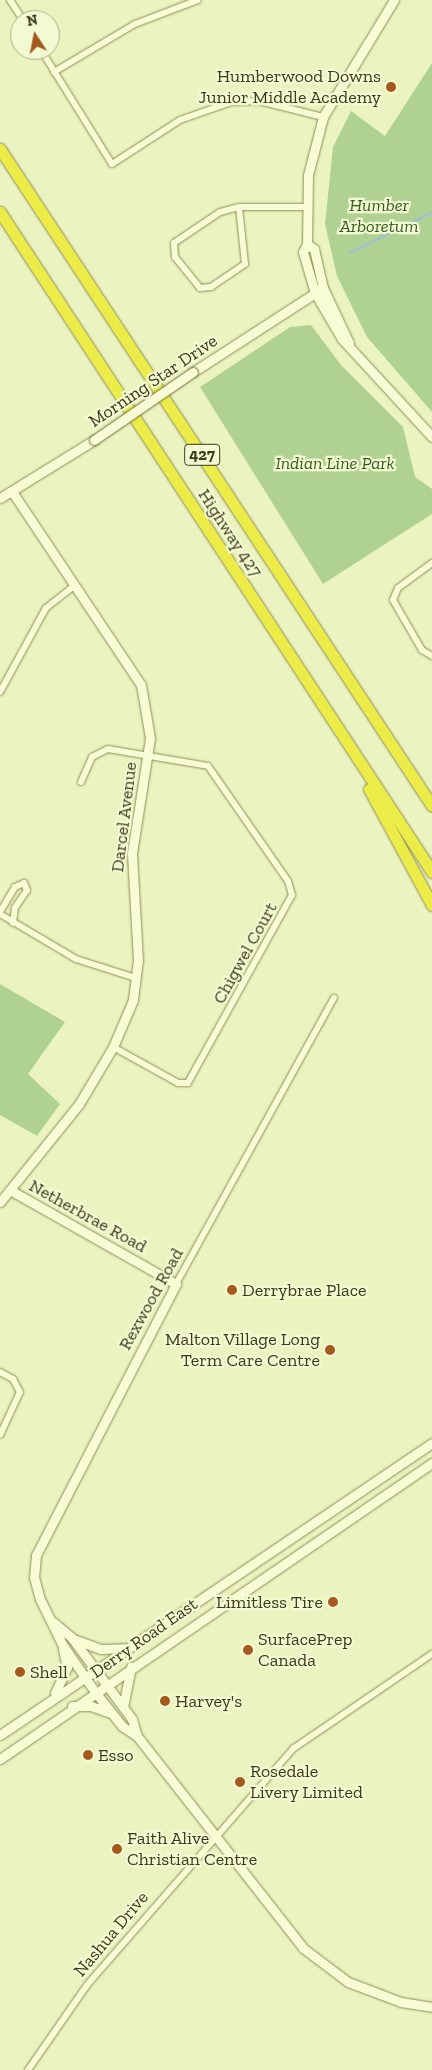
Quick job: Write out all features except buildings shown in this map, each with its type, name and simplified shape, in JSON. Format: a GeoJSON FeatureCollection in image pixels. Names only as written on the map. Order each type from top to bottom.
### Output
{"type":"FeatureCollection","features":[{"type":"Feature","properties":{"kind":"highway","name":"Highway 427"},"geometry":{"type":"LineString","coordinates":[[0,149],[432,806]]}},
{"type":"Feature","properties":{"kind":"highway","name":"Highway 427"},"geometry":{"type":"LineString","coordinates":[[0,212],[432,872]]}},
{"type":"Feature","properties":{"kind":"highway"},"geometry":{"type":"LineString","coordinates":[[332,721],[432,906]]}},
{"type":"Feature","properties":{"kind":"highway"},"geometry":{"type":"LineString","coordinates":[[402,761],[432,795]]}},
{"type":"Feature","properties":{"kind":"street"},"geometry":{"type":"LineString","coordinates":[[54,72],[135,24],[198,0]]}},
{"type":"Feature","properties":{"kind":"street"},"geometry":{"type":"LineString","coordinates":[[349,343],[342,339],[314,293],[303,252],[307,244],[305,207],[311,154],[323,117],[394,0]]}},
{"type":"Feature","properties":{"kind":"street"},"geometry":{"type":"LineString","coordinates":[[47,60],[112,164],[180,120],[231,102],[259,101],[323,117]]}},
{"type":"Feature","properties":{"kind":"street"},"geometry":{"type":"LineString","coordinates":[[239,208],[245,264],[211,287],[200,288],[175,257],[174,243],[220,212],[239,208],[305,207]]}},
{"type":"Feature","properties":{"kind":"street"},"geometry":{"type":"LineString","coordinates":[[307,244],[314,249],[323,288],[349,343],[432,438]]}},
{"type":"Feature","properties":{"kind":"street","name":"Morning Star Drive"},"geometry":{"type":"LineString","coordinates":[[0,498],[13,494],[193,372],[323,288]]}},
{"type":"Feature","properties":{"kind":"street","name":"Darcel Avenue"},"geometry":{"type":"LineString","coordinates":[[0,1202],[79,1104],[113,1047],[133,1000],[136,978],[132,853],[149,754],[149,713],[142,685],[13,494]]}},
{"type":"Feature","properties":{"kind":"street"},"geometry":{"type":"LineString","coordinates":[[432,563],[401,585],[393,600],[417,642],[432,656]]}},
{"type":"Feature","properties":{"kind":"street"},"geometry":{"type":"LineString","coordinates":[[0,692],[46,608],[75,585]]}},
{"type":"Feature","properties":{"kind":"street","name":"Chigwel Court"},"geometry":{"type":"LineString","coordinates":[[81,782],[92,757],[101,750],[149,754],[203,764],[215,771],[288,881],[292,895],[188,1083],[178,1083],[113,1047]]}},
{"type":"Feature","properties":{"kind":"street"},"geometry":{"type":"LineString","coordinates":[[13,923],[15,908],[27,890],[24,883],[15,888],[0,913],[13,923],[76,959],[136,978]]}},
{"type":"Feature","properties":{"kind":"street","name":"Rexwood Road"},"geometry":{"type":"LineString","coordinates":[[137,1736],[113,1715],[94,1692],[62,1644],[34,1577],[41,1540],[176,1284],[334,998]]}},
{"type":"Feature","properties":{"kind":"street","name":"Netherbrae Road"},"geometry":{"type":"LineString","coordinates":[[10,1190],[176,1284]]}},
{"type":"Feature","properties":{"kind":"street"},"geometry":{"type":"LineString","coordinates":[[0,1372],[13,1379],[20,1392],[0,1434]]}},
{"type":"Feature","properties":{"kind":"street","name":"Derry Road East"},"geometry":{"type":"LineString","coordinates":[[0,1735],[53,1695],[432,1443]]}},
{"type":"Feature","properties":{"kind":"street","name":"Derry Road East"},"geometry":{"type":"LineString","coordinates":[[0,1759],[72,1706],[432,1462]]}},
{"type":"Feature","properties":{"kind":"street","name":"Rexwood Road"},"geometry":{"type":"LineString","coordinates":[[53,1622],[72,1638],[123,1708],[137,1736],[214,1837],[303,1948],[348,1982],[402,2002],[432,2007]]}},
{"type":"Feature","properties":{"kind":"street"},"geometry":{"type":"LineString","coordinates":[[72,1638],[101,1649],[126,1648]]}},
{"type":"Feature","properties":{"kind":"street"},"geometry":{"type":"LineString","coordinates":[[53,1695],[67,1667],[62,1644]]}},
{"type":"Feature","properties":{"kind":"street","name":"Nashua Drive"},"geometry":{"type":"LineString","coordinates":[[28,2070],[87,1985],[214,1837],[301,1742],[432,1654]]}},
{"type":"Feature","properties":{"kind":"street"},"geometry":{"type":"LineString","coordinates":[[123,1708],[124,1687],[132,1665]]}},
{"type":"Feature","properties":{"kind":"street"},"geometry":{"type":"LineString","coordinates":[[72,1706],[91,1706],[113,1715]]}},
{"type":"Feature","properties":{"kind":"green space","name":"Humber Arboretum"},"geometry":{"type":"Polygon","coordinates":[[[432,63],[432,412],[367,337],[337,276],[325,224],[333,147],[351,111],[385,136],[432,63]]]}},
{"type":"Feature","properties":{"kind":"green space","name":"Indian Line Park"},"geometry":{"type":"Polygon","coordinates":[[[311,325],[341,365],[403,427],[415,477],[432,489],[432,514],[323,584],[200,387],[290,327],[311,325]]]}},
{"type":"Feature","properties":{"kind":"green space"},"geometry":{"type":"Polygon","coordinates":[[[0,984],[65,1022],[28,1074],[60,1104],[37,1136],[0,1115],[0,984]]]}},
{"type":"Feature","properties":{"kind":"waterway"},"geometry":{"type":"LineString","coordinates":[[350,252],[432,212]]}},
{"type":"Feature","properties":{"kind":"place","name":"Humberwood Downs Junior Middle Academy"},"geometry":{"type":"Point","coordinates":[391,87]}},
{"type":"Feature","properties":{"kind":"place","name":"Derrybrae Place"},"geometry":{"type":"Point","coordinates":[232,1290]}},
{"type":"Feature","properties":{"kind":"place","name":"Malton Village Long Term Care Centre"},"geometry":{"type":"Point","coordinates":[330,1350]}},
{"type":"Feature","properties":{"kind":"place","name":"Limitless Tire"},"geometry":{"type":"Point","coordinates":[333,1602]}},
{"type":"Feature","properties":{"kind":"place","name":"SurfacePrep Canada"},"geometry":{"type":"Point","coordinates":[248,1650]}},
{"type":"Feature","properties":{"kind":"place","name":"Shell"},"geometry":{"type":"Point","coordinates":[20,1672]}},
{"type":"Feature","properties":{"kind":"place","name":"Harvey's"},"geometry":{"type":"Point","coordinates":[165,1701]}},
{"type":"Feature","properties":{"kind":"place","name":"Esso"},"geometry":{"type":"Point","coordinates":[88,1755]}},
{"type":"Feature","properties":{"kind":"place","name":"Rosedale Livery Limited"},"geometry":{"type":"Point","coordinates":[240,1782]}},
{"type":"Feature","properties":{"kind":"place","name":"Faith Alive Christian Centre"},"geometry":{"type":"Point","coordinates":[117,1849]}}]}
